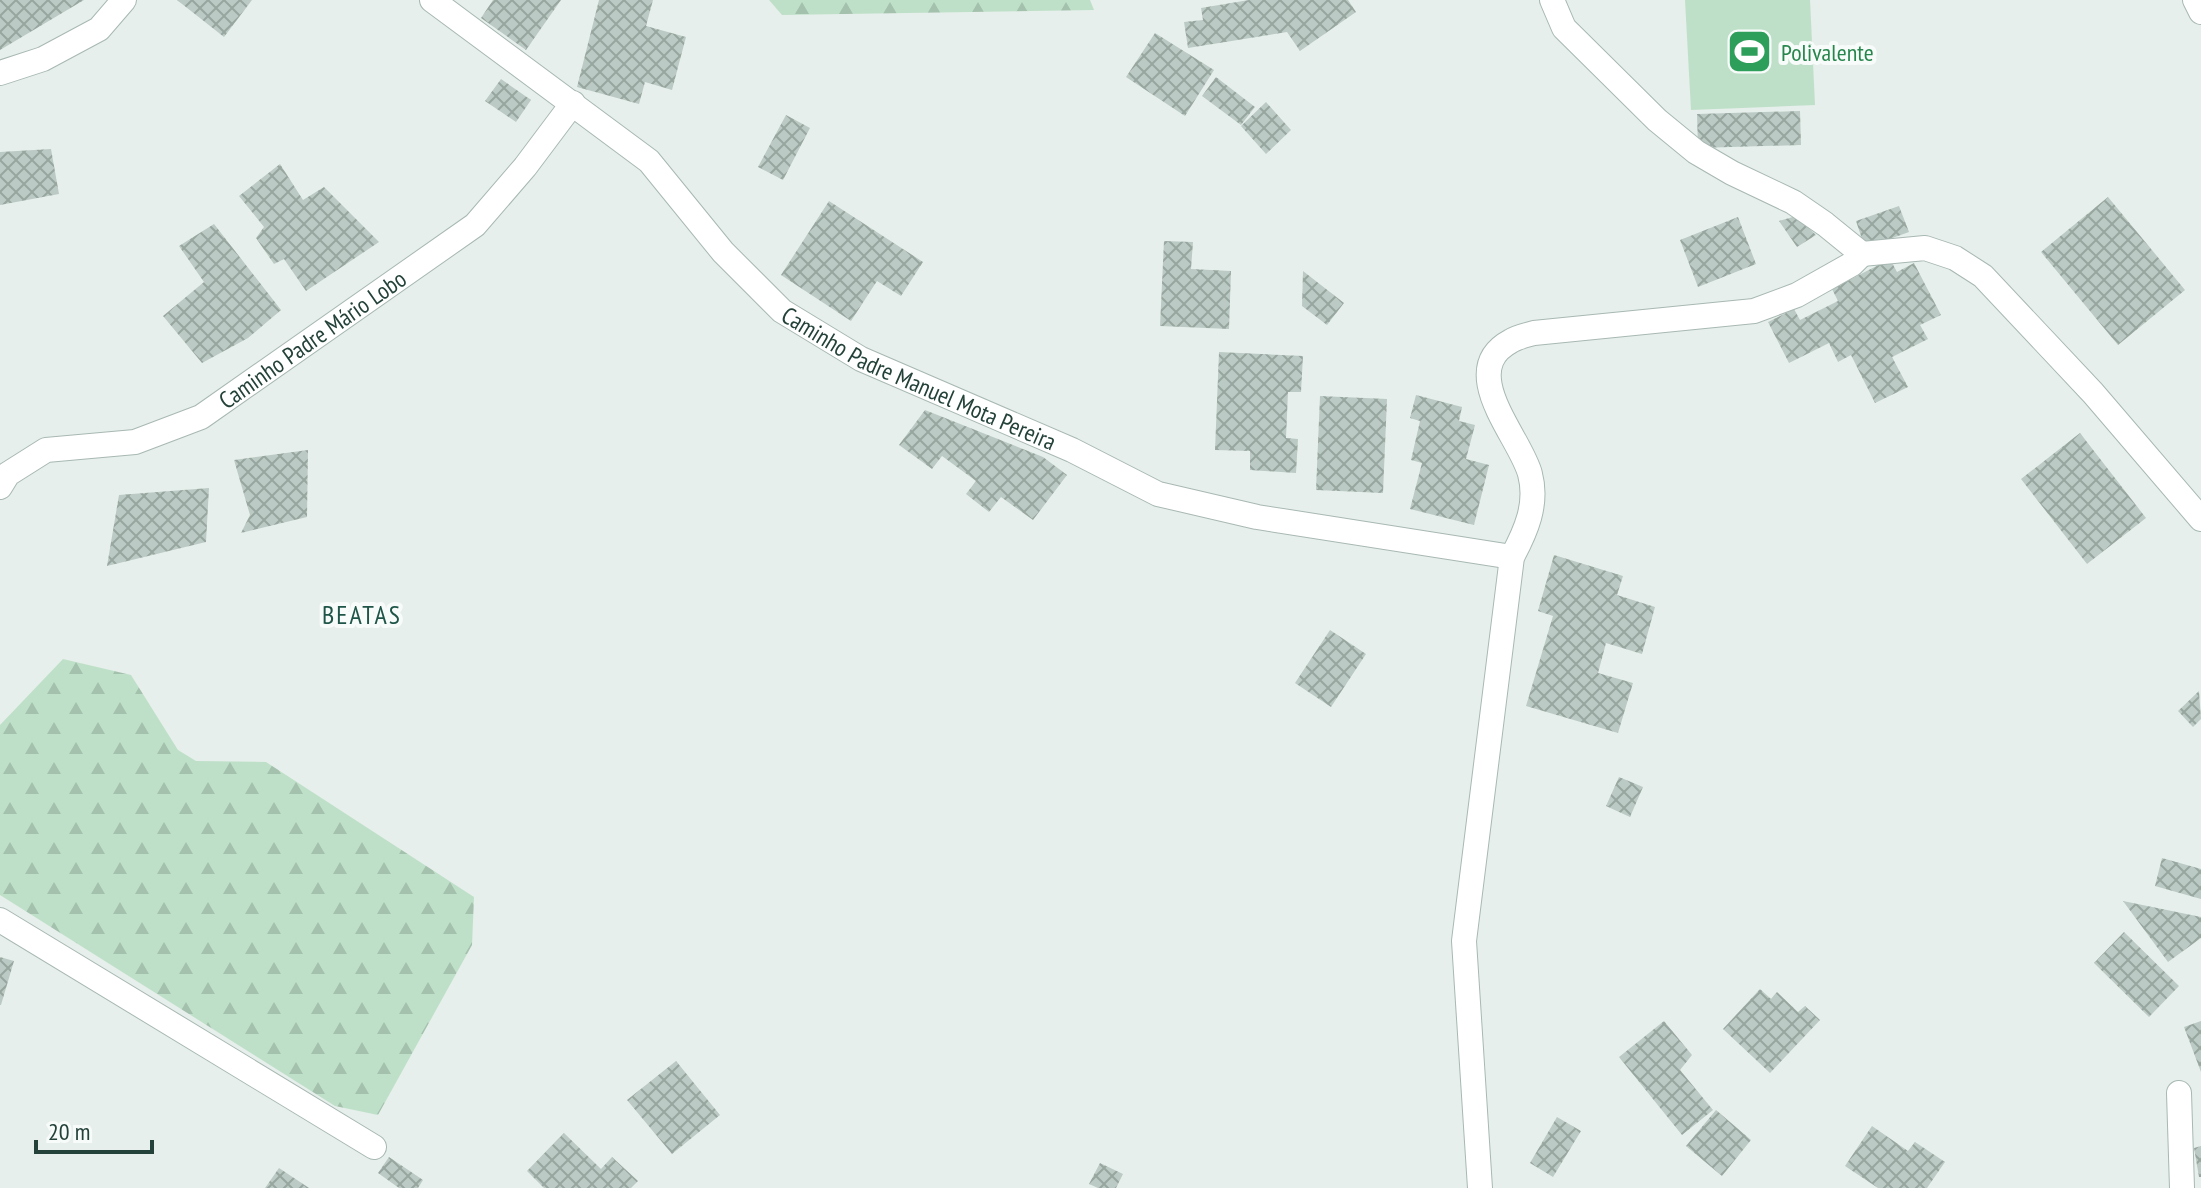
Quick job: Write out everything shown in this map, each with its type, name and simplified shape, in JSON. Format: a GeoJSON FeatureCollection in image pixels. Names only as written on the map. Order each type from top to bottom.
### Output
{"type":"FeatureCollection","features":[{"type":"Feature","properties":{"kind":"street"},"geometry":{"type":"LineString","coordinates":[[0,73],[43,59],[99,29],[124,0]]}},
{"type":"Feature","properties":{"kind":"street","name":"Caminho Padre Manuel Mota Pereira"},"geometry":{"type":"LineString","coordinates":[[432,0],[649,161],[723,252],[782,311],[861,359],[1072,450],[1158,494],[1257,517],[1512,557]]}},
{"type":"Feature","properties":{"kind":"street"},"geometry":{"type":"LineString","coordinates":[[1552,0],[1564,28],[1657,120],[1696,152],[1793,202],[1862,254]]}},
{"type":"Feature","properties":{"kind":"street"},"geometry":{"type":"LineString","coordinates":[[2195,0],[2201,12]]}},
{"type":"Feature","properties":{"kind":"street","name":"Caminho Padre Mário Lobo"},"geometry":{"type":"LineString","coordinates":[[0,487],[8,474],[46,450],[135,442],[201,417],[475,225],[525,167],[573,103]]}},
{"type":"Feature","properties":{"kind":"street"},"geometry":{"type":"LineString","coordinates":[[1480,1188],[1464,941],[1512,557],[1533,507],[1530,473],[1490,393],[1490,370],[1497,352],[1510,341],[1534,333],[1754,311],[1797,295],[1852,264],[1862,254],[1925,248],[1955,258],[1983,276],[2093,393],[2201,519]]}},
{"type":"Feature","properties":{"kind":"street"},"geometry":{"type":"LineString","coordinates":[[0,920],[374,1147]]}},
{"type":"Feature","properties":{"kind":"street"},"geometry":{"type":"LineString","coordinates":[[2179,1093],[2182,1188]]}},
{"type":"Feature","properties":{"kind":"green space"},"geometry":{"type":"Polygon","coordinates":[[[769,0],[1090,0],[1094,10],[782,15],[769,0]]]}},
{"type":"Feature","properties":{"kind":"green space","name":"Polivalente"},"geometry":{"type":"Polygon","coordinates":[[[1685,0],[1810,0],[1815,105],[1691,110],[1685,0]]]}},
{"type":"Feature","properties":{"kind":"green space"},"geometry":{"type":"Polygon","coordinates":[[[63,659],[131,675],[178,750],[196,761],[266,762],[474,897],[472,945],[378,1115],[335,1106],[0,895],[0,725],[63,659]]]}},
{"type":"Feature","properties":{"kind":"building"},"geometry":{"type":"Polygon","coordinates":[[[0,0],[84,0],[0,50],[0,0]]]}},
{"type":"Feature","properties":{"kind":"building"},"geometry":{"type":"Polygon","coordinates":[[[177,0],[252,0],[224,37],[177,0]]]}},
{"type":"Feature","properties":{"kind":"building"},"geometry":{"type":"Polygon","coordinates":[[[493,0],[561,0],[526,50],[481,18],[493,0]]]}},
{"type":"Feature","properties":{"kind":"building"},"geometry":{"type":"Polygon","coordinates":[[[599,0],[653,0],[646,26],[686,37],[672,90],[645,82],[639,104],[577,87],[599,0]]]}},
{"type":"Feature","properties":{"kind":"building"},"geometry":{"type":"Polygon","coordinates":[[[1249,0],[1348,0],[1356,12],[1300,51],[1287,32],[1188,48],[1184,22],[1203,20],[1201,8],[1249,0]]]}},
{"type":"Feature","properties":{"kind":"building"},"geometry":{"type":"Polygon","coordinates":[[[1155,33],[1214,70],[1185,116],[1126,77],[1155,33]]]}},
{"type":"Feature","properties":{"kind":"building"},"geometry":{"type":"Polygon","coordinates":[[[1216,77],[1255,107],[1241,125],[1202,96],[1216,77]]]}},
{"type":"Feature","properties":{"kind":"building"},"geometry":{"type":"Polygon","coordinates":[[[501,79],[531,100],[516,122],[485,101],[501,79]]]}},
{"type":"Feature","properties":{"kind":"building"},"geometry":{"type":"Polygon","coordinates":[[[1266,102],[1291,130],[1266,154],[1241,126],[1266,102]]]}},
{"type":"Feature","properties":{"kind":"building"},"geometry":{"type":"Polygon","coordinates":[[[1800,111],[1801,145],[1698,148],[1697,114],[1800,111]]]}},
{"type":"Feature","properties":{"kind":"building"},"geometry":{"type":"Polygon","coordinates":[[[786,115],[810,128],[783,180],[758,167],[786,115]]]}},
{"type":"Feature","properties":{"kind":"building"},"geometry":{"type":"Polygon","coordinates":[[[51,149],[59,194],[0,205],[0,152],[51,149]]]}},
{"type":"Feature","properties":{"kind":"building"},"geometry":{"type":"Polygon","coordinates":[[[280,164],[303,200],[324,187],[379,242],[306,291],[284,259],[274,264],[256,238],[264,227],[239,196],[280,164]]]}},
{"type":"Feature","properties":{"kind":"building"},"geometry":{"type":"Polygon","coordinates":[[[2108,197],[2185,290],[2118,345],[2041,252],[2108,197]]]}},
{"type":"Feature","properties":{"kind":"building"},"geometry":{"type":"Polygon","coordinates":[[[829,201],[923,262],[901,296],[877,281],[851,321],[781,275],[829,201]]]}},
{"type":"Feature","properties":{"kind":"building"},"geometry":{"type":"Polygon","coordinates":[[[1899,206],[1909,232],[1865,248],[1856,221],[1899,206]]]}},
{"type":"Feature","properties":{"kind":"building"},"geometry":{"type":"Polygon","coordinates":[[[1796,216],[1816,235],[1797,247],[1779,221],[1796,216]]]}},
{"type":"Feature","properties":{"kind":"building"},"geometry":{"type":"Polygon","coordinates":[[[1738,217],[1756,264],[1698,287],[1680,240],[1738,217]]]}},
{"type":"Feature","properties":{"kind":"building"},"geometry":{"type":"Polygon","coordinates":[[[214,224],[281,310],[248,338],[202,363],[163,316],[204,282],[179,246],[214,224]]]}},
{"type":"Feature","properties":{"kind":"building"},"geometry":{"type":"Polygon","coordinates":[[[1164,241],[1193,242],[1191,269],[1231,271],[1229,329],[1160,326],[1164,241]]]}},
{"type":"Feature","properties":{"kind":"building"},"geometry":{"type":"Polygon","coordinates":[[[1890,259],[1897,272],[1914,263],[1941,315],[1920,325],[1928,339],[1892,357],[1908,387],[1875,403],[1851,355],[1838,362],[1829,343],[1789,363],[1768,322],[1794,309],[1800,320],[1838,301],[1832,289],[1890,259]]]}},
{"type":"Feature","properties":{"kind":"building"},"geometry":{"type":"Polygon","coordinates":[[[1303,271],[1344,303],[1327,325],[1302,306],[1303,271]]]}},
{"type":"Feature","properties":{"kind":"building"},"geometry":{"type":"Polygon","coordinates":[[[1219,352],[1303,356],[1301,392],[1288,392],[1286,438],[1298,439],[1296,473],[1250,470],[1250,451],[1215,450],[1219,352]]]}},
{"type":"Feature","properties":{"kind":"building"},"geometry":{"type":"Polygon","coordinates":[[[1416,395],[1462,407],[1459,421],[1475,425],[1466,459],[1489,465],[1474,525],[1410,509],[1422,463],[1411,460],[1420,421],[1410,418],[1416,395]]]}},
{"type":"Feature","properties":{"kind":"building"},"geometry":{"type":"Polygon","coordinates":[[[1320,396],[1387,399],[1383,493],[1316,490],[1320,396]]]}},
{"type":"Feature","properties":{"kind":"building"},"geometry":{"type":"Polygon","coordinates":[[[925,410],[1043,457],[1067,475],[1033,520],[1001,497],[989,512],[966,494],[976,481],[942,456],[932,469],[899,445],[925,410]]]}},
{"type":"Feature","properties":{"kind":"building"},"geometry":{"type":"Polygon","coordinates":[[[2080,433],[2146,518],[2087,564],[2021,479],[2080,433]]]}},
{"type":"Feature","properties":{"kind":"building"},"geometry":{"type":"Polygon","coordinates":[[[308,450],[307,517],[241,533],[250,515],[234,460],[308,450]]]}},
{"type":"Feature","properties":{"kind":"building"},"geometry":{"type":"Polygon","coordinates":[[[209,488],[206,542],[107,566],[119,495],[209,488]]]}},
{"type":"Feature","properties":{"kind":"building"},"geometry":{"type":"Polygon","coordinates":[[[1554,555],[1623,576],[1617,595],[1655,607],[1642,654],[1606,643],[1598,673],[1633,683],[1618,733],[1526,706],[1553,616],[1538,611],[1554,555]]]}},
{"type":"Feature","properties":{"kind":"building"},"geometry":{"type":"Polygon","coordinates":[[[1330,630],[1366,654],[1331,707],[1295,683],[1330,630]]]}},
{"type":"Feature","properties":{"kind":"building"},"geometry":{"type":"Polygon","coordinates":[[[2199,691],[2201,719],[2193,727],[2178,711],[2199,691]]]}},
{"type":"Feature","properties":{"kind":"building"},"geometry":{"type":"Polygon","coordinates":[[[1619,777],[1643,787],[1630,817],[1606,806],[1619,777]]]}},
{"type":"Feature","properties":{"kind":"building"},"geometry":{"type":"Polygon","coordinates":[[[2162,858],[2201,869],[2201,899],[2155,886],[2162,858]]]}},
{"type":"Feature","properties":{"kind":"building"},"geometry":{"type":"Polygon","coordinates":[[[2123,901],[2201,917],[2201,938],[2168,962],[2123,901]]]}},
{"type":"Feature","properties":{"kind":"building"},"geometry":{"type":"Polygon","coordinates":[[[2124,932],[2179,986],[2149,1017],[2094,963],[2124,932]]]}},
{"type":"Feature","properties":{"kind":"building"},"geometry":{"type":"Polygon","coordinates":[[[0,957],[14,961],[1,1005],[0,1005],[0,957]]]}},
{"type":"Feature","properties":{"kind":"building"},"geometry":{"type":"Polygon","coordinates":[[[1760,989],[1771,999],[1777,992],[1798,1012],[1805,1006],[1820,1020],[1770,1073],[1723,1029],[1760,989]]]}},
{"type":"Feature","properties":{"kind":"building"},"geometry":{"type":"Polygon","coordinates":[[[1664,1021],[1692,1055],[1680,1070],[1713,1110],[1682,1135],[1619,1057],[1664,1021]]]}},
{"type":"Feature","properties":{"kind":"building"},"geometry":{"type":"Polygon","coordinates":[[[2201,1021],[2201,1072],[2184,1027],[2201,1021]]]}},
{"type":"Feature","properties":{"kind":"building"},"geometry":{"type":"Polygon","coordinates":[[[676,1061],[720,1115],[672,1154],[627,1100],[676,1061]]]}},
{"type":"Feature","properties":{"kind":"building"},"geometry":{"type":"Polygon","coordinates":[[[1716,1110],[1751,1140],[1722,1176],[1686,1146],[1716,1110]]]}},
{"type":"Feature","properties":{"kind":"building"},"geometry":{"type":"Polygon","coordinates":[[[1557,1117],[1581,1131],[1553,1177],[1530,1163],[1557,1117]]]}},
{"type":"Feature","properties":{"kind":"building"},"geometry":{"type":"Polygon","coordinates":[[[1872,1126],[1908,1151],[1915,1142],[1945,1162],[1927,1188],[1878,1188],[1845,1166],[1872,1126]]]}},
{"type":"Feature","properties":{"kind":"building"},"geometry":{"type":"Polygon","coordinates":[[[564,1133],[601,1169],[612,1157],[638,1181],[631,1188],[544,1188],[527,1171],[564,1133]]]}},
{"type":"Feature","properties":{"kind":"building"},"geometry":{"type":"Polygon","coordinates":[[[2201,1146],[2201,1177],[2199,1177],[2194,1148],[2201,1146]]]}},
{"type":"Feature","properties":{"kind":"building"},"geometry":{"type":"Polygon","coordinates":[[[389,1157],[423,1180],[418,1188],[399,1188],[378,1173],[389,1157]]]}},
{"type":"Feature","properties":{"kind":"building"},"geometry":{"type":"Polygon","coordinates":[[[1100,1163],[1123,1174],[1116,1188],[1098,1188],[1089,1184],[1100,1163]]]}},
{"type":"Feature","properties":{"kind":"building"},"geometry":{"type":"Polygon","coordinates":[[[279,1168],[309,1188],[265,1188],[279,1168]]]}},
{"type":"Feature","properties":{"kind":"place","name":"Polivalente"},"geometry":{"type":"Point","coordinates":[1750,52]}},
{"type":"Feature","properties":{"kind":"district","name":"BEATAS"},"geometry":{"type":"Point","coordinates":[362,614]}}]}
